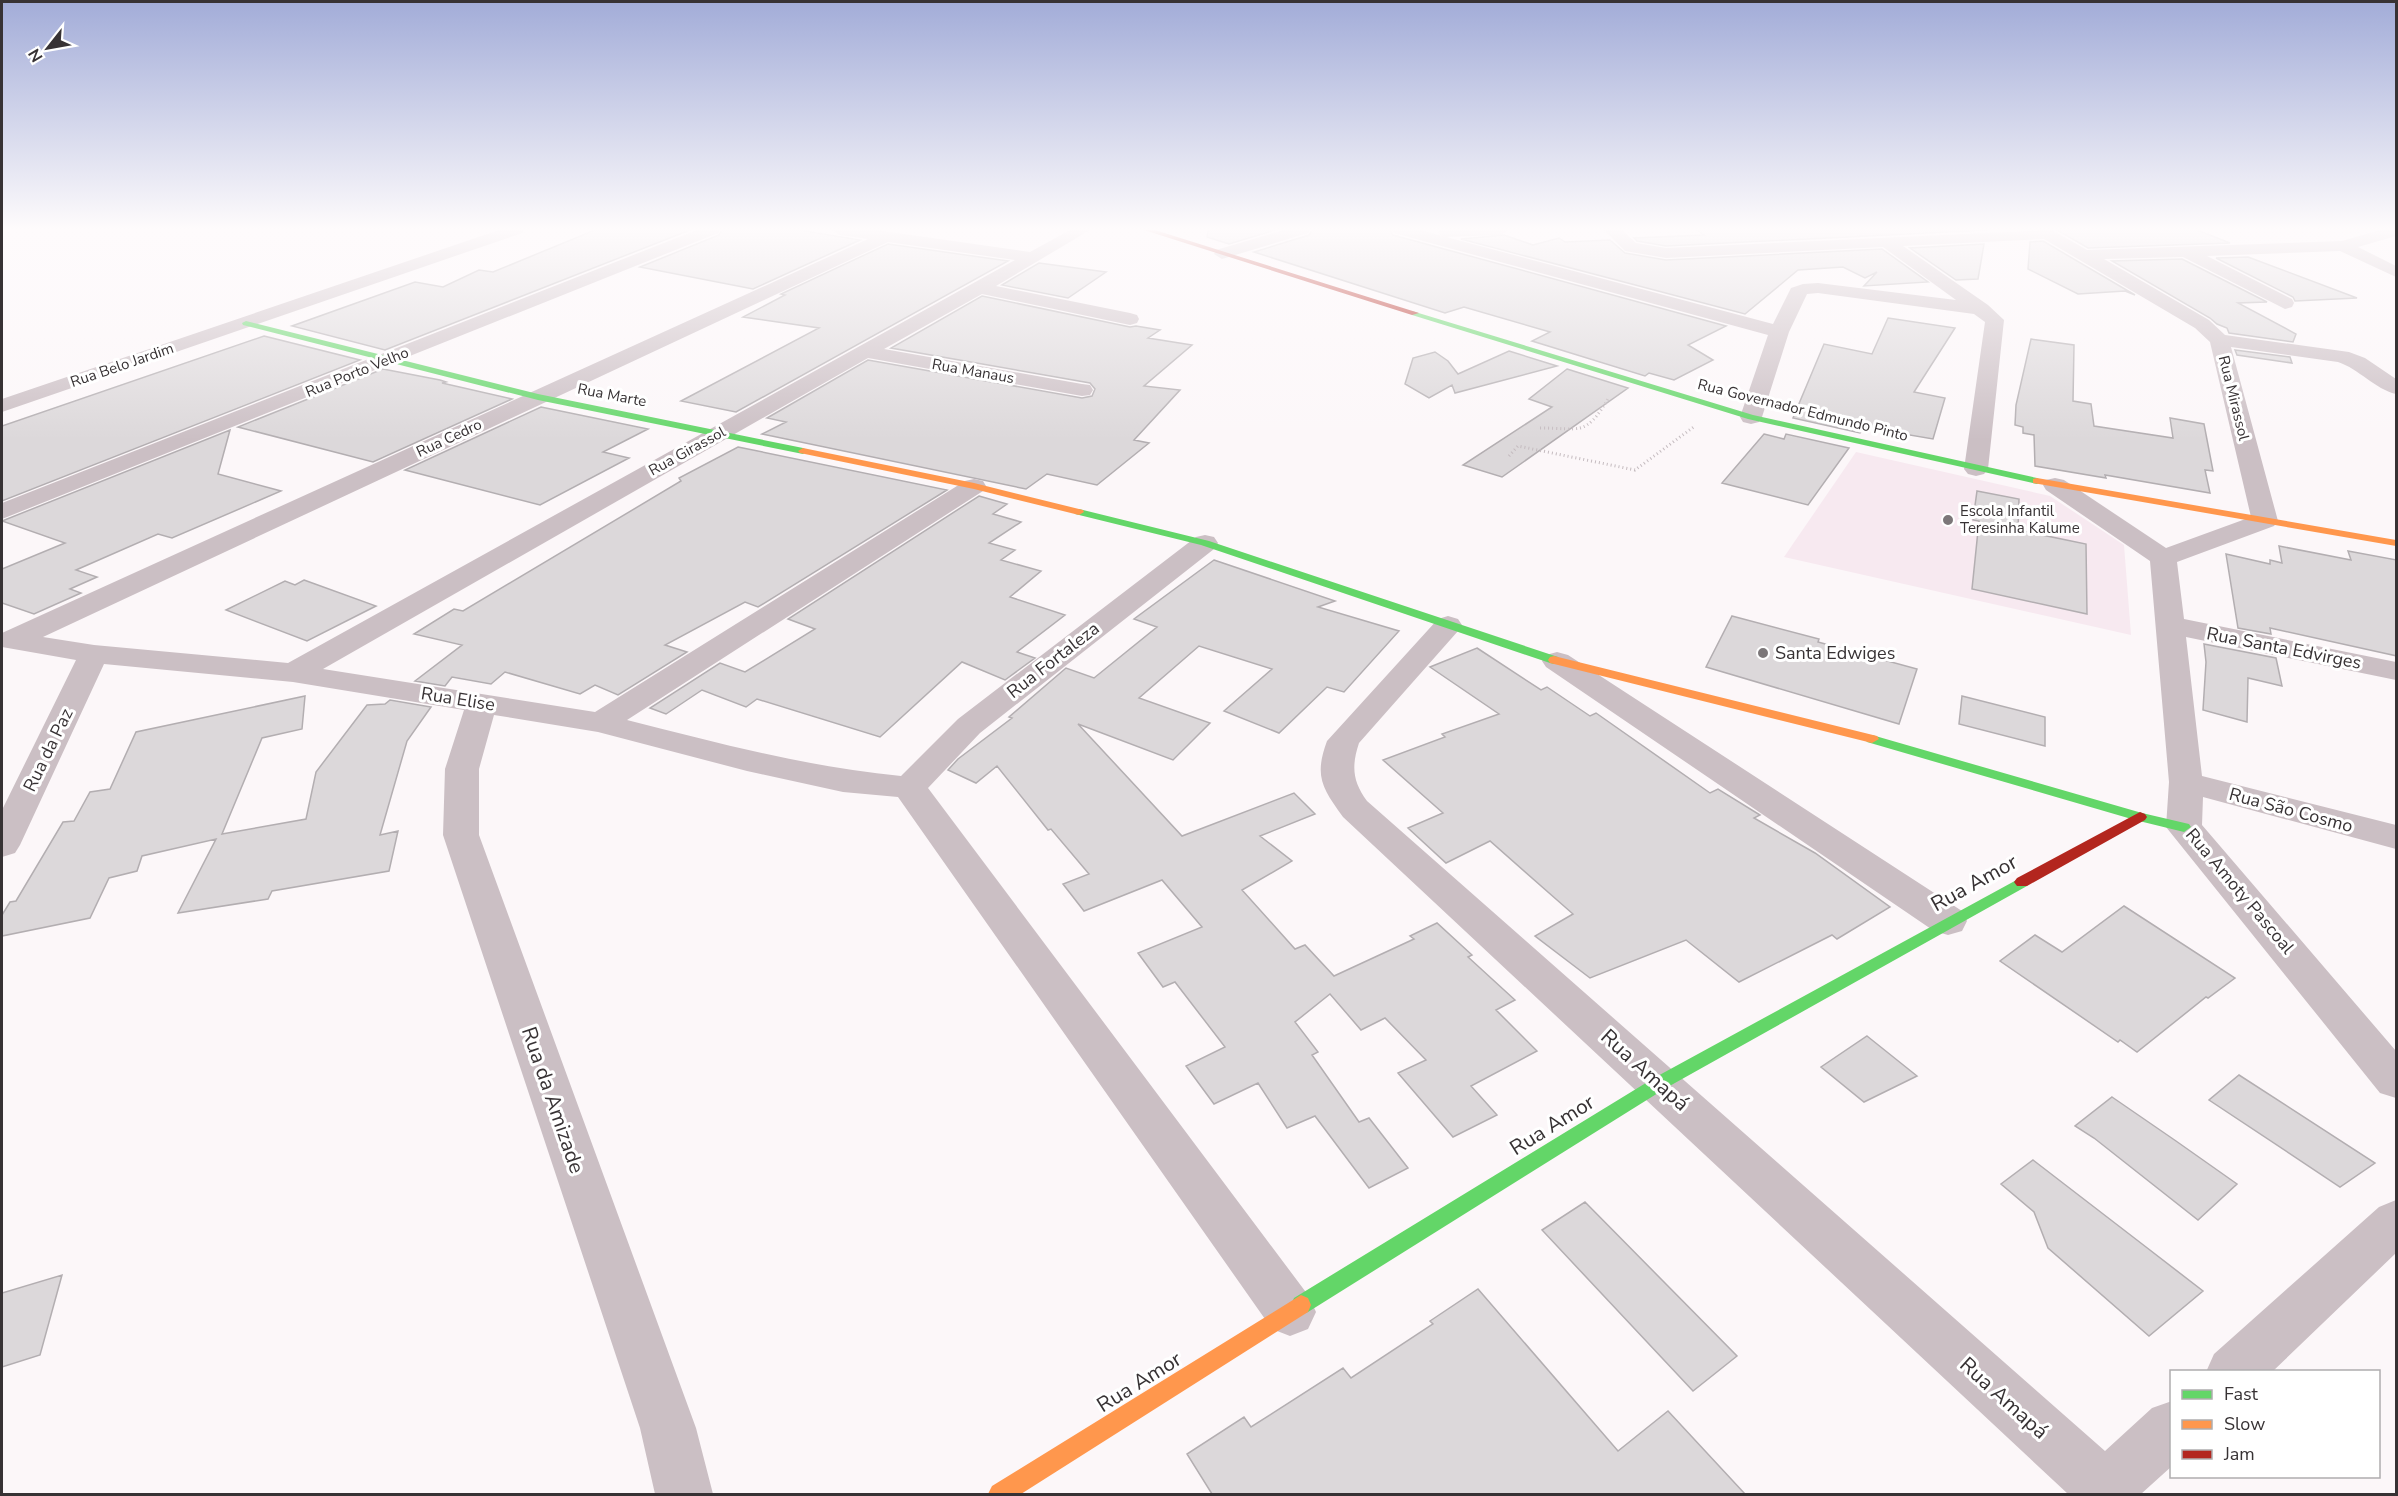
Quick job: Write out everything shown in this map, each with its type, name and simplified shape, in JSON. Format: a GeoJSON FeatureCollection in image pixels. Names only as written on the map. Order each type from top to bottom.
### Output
{"type":"FeatureCollection","features":[{"type":"Feature","properties":{"kind":"street","name":"Rua Belo Jardim"},"geometry":{"type":"LineString","coordinates":[[2,406],[313,300]]}},
{"type":"Feature","properties":{"kind":"street","name":"Rua Porto Velho"},"geometry":{"type":"LineString","coordinates":[[2,512],[538,300]]}},
{"type":"Feature","properties":{"kind":"street","name":"Rua Cedro"},"geometry":{"type":"LineString","coordinates":[[7,640],[749,300]]}},
{"type":"Feature","properties":{"kind":"street","name":"Rua Girassol"},"geometry":{"type":"LineString","coordinates":[[293,673],[960,300]]}},
{"type":"Feature","properties":{"kind":"street"},"geometry":{"type":"LineString","coordinates":[[1038,300],[1130,319]]}},
{"type":"Feature","properties":{"kind":"street","name":"Rua Governador Edmundo Pinto"},"geometry":{"type":"LineString","coordinates":[[1371,300],[1751,417],[2055,485],[2397,543]]}},
{"type":"Feature","properties":{"kind":"street"},"geometry":{"type":"LineString","coordinates":[[1660,300],[1779,332]]}},
{"type":"Feature","properties":{"kind":"street"},"geometry":{"type":"LineString","coordinates":[[1751,417],[1779,332],[1793,300]]}},
{"type":"Feature","properties":{"kind":"street"},"geometry":{"type":"LineString","coordinates":[[1910,300],[1981,309]]}},
{"type":"Feature","properties":{"kind":"street"},"geometry":{"type":"LineString","coordinates":[[1968,300],[1995,320],[1976,469]]}},
{"type":"Feature","properties":{"kind":"street","name":"Rua Mirassol"},"geometry":{"type":"LineString","coordinates":[[2161,300],[2202,324],[2219,340],[2265,521]]}},
{"type":"Feature","properties":{"kind":"street"},"geometry":{"type":"LineString","coordinates":[[2279,300],[2285,303]]}},
{"type":"Feature","properties":{"kind":"street","name":"Rua Marte"},"geometry":{"type":"LineString","coordinates":[[246,323],[538,397],[974,486],[1204,543],[1557,661],[1844,731],[2140,817],[2184,827]]}},
{"type":"Feature","properties":{"kind":"street"},"geometry":{"type":"LineString","coordinates":[[2219,340],[2342,356],[2358,362],[2397,388]]}},
{"type":"Feature","properties":{"kind":"street","name":"Rua Manaus"},"geometry":{"type":"LineString","coordinates":[[865,352],[1082,390]]}},
{"type":"Feature","properties":{"kind":"street"},"geometry":{"type":"LineString","coordinates":[[2055,485],[2163,558],[2265,521]]}},
{"type":"Feature","properties":{"kind":"street"},"geometry":{"type":"LineString","coordinates":[[600,723],[974,486]]}},
{"type":"Feature","properties":{"kind":"street","name":"Rua Fortaleza"},"geometry":{"type":"LineString","coordinates":[[909,787],[969,726],[1204,543]]}},
{"type":"Feature","properties":{"kind":"street","name":"Rua Amoty Pascoal"},"geometry":{"type":"LineString","coordinates":[[2163,558],[2186,782],[2184,827],[2397,1081]]}},
{"type":"Feature","properties":{"kind":"street","name":"Rua Amapá"},"geometry":{"type":"LineString","coordinates":[[1448,625],[1343,741],[1336,761],[1337,785],[1355,809],[1660,1083],[2102,1492]]}},
{"type":"Feature","properties":{"kind":"street","name":"Rua Santa Edvirges"},"geometry":{"type":"LineString","coordinates":[[2171,626],[2397,671]]}},
{"type":"Feature","properties":{"kind":"street","name":"Rua Elise"},"geometry":{"type":"LineString","coordinates":[[7,640],[94,654],[293,673],[482,703],[600,723],[747,761],[843,781],[909,787]]}},
{"type":"Feature","properties":{"kind":"street","name":"Rua da Paz"},"geometry":{"type":"LineString","coordinates":[[2,845],[94,654]]}},
{"type":"Feature","properties":{"kind":"street"},"geometry":{"type":"LineString","coordinates":[[1557,661],[1948,921]]}},
{"type":"Feature","properties":{"kind":"street","name":"Rua da Amizade"},"geometry":{"type":"LineString","coordinates":[[482,703],[462,769],[461,835],[668,1428],[684,1494]]}},
{"type":"Feature","properties":{"kind":"street","name":"Rua São Cosmo"},"geometry":{"type":"LineString","coordinates":[[2186,782],[2397,837]]}},
{"type":"Feature","properties":{"kind":"street"},"geometry":{"type":"LineString","coordinates":[[909,787],[1290,1312]]}},
{"type":"Feature","properties":{"kind":"street","name":"Rua Amor"},"geometry":{"type":"LineString","coordinates":[[1000,1494],[1660,1083],[1948,921],[2140,817]]}},
{"type":"Feature","properties":{"kind":"street"},"geometry":{"type":"LineString","coordinates":[[2234,1370],[2397,1222]]}},
{"type":"Feature","properties":{"kind":"street"},"geometry":{"type":"LineString","coordinates":[[2102,1492],[2170,1430]]}},
{"type":"Feature","properties":{"kind":"path"},"geometry":{"type":"LineString","coordinates":[[1540,428],[1584,428],[1594,422],[1606,399],[1615,394]]}},
{"type":"Feature","properties":{"kind":"path"},"geometry":{"type":"LineString","coordinates":[[1509,456],[1518,446],[1635,470],[1703,420]]}},
{"type":"Feature","properties":{"kind":"shaded area","name":"Escola Infantil Teresinha Kalume"},"geometry":{"type":"Polygon","coordinates":[[[1856,452],[2050,496],[2124,545],[2131,635],[1784,557],[1856,452]]]}},
{"type":"Feature","properties":{"kind":"building"},"geometry":{"type":"Polygon","coordinates":[[[365,300],[513,300],[385,350],[292,326],[365,300]]]}},
{"type":"Feature","properties":{"kind":"building"},"geometry":{"type":"Polygon","coordinates":[[[776,300],[938,300],[736,412],[681,401],[819,328],[743,317],[776,300]]]}},
{"type":"Feature","properties":{"kind":"building"},"geometry":{"type":"Polygon","coordinates":[[[975,300],[1000,300],[1130,327],[1160,330],[1148,338],[1192,345],[1144,386],[1180,390],[1134,440],[1149,443],[1097,485],[1047,474],[1026,489],[762,434],[786,422],[767,418],[868,360],[1082,398],[1092,396],[1095,389],[1090,383],[891,348],[975,300]]]}},
{"type":"Feature","properties":{"kind":"building"},"geometry":{"type":"Polygon","coordinates":[[[1404,300],[1630,300],[1726,326],[1688,345],[1713,360],[1674,380],[1649,373],[1645,376],[1532,341],[1550,332],[1464,307],[1445,313],[1404,300]]]}},
{"type":"Feature","properties":{"kind":"building"},"geometry":{"type":"Polygon","coordinates":[[[1691,300],[1762,300],[1745,314],[1691,300]]]}},
{"type":"Feature","properties":{"kind":"building"},"geometry":{"type":"Polygon","coordinates":[[[2179,300],[2263,300],[2267,302],[2238,303],[2296,334],[2293,342],[2229,333],[2227,328],[2179,300]]]}},
{"type":"Feature","properties":{"kind":"building"},"geometry":{"type":"Polygon","coordinates":[[[1888,318],[1955,328],[1914,392],[1945,398],[1933,439],[1863,427],[1860,433],[1793,418],[1824,344],[1872,354],[1888,318]]]}},
{"type":"Feature","properties":{"kind":"building"},"geometry":{"type":"Polygon","coordinates":[[[264,336],[360,360],[2,501],[2,426],[264,336]]]}},
{"type":"Feature","properties":{"kind":"building"},"geometry":{"type":"Polygon","coordinates":[[[2031,339],[2074,345],[2073,401],[2091,404],[2094,426],[2173,438],[2170,418],[2204,424],[2213,471],[2205,470],[2210,493],[2035,466],[2034,435],[2023,433],[2023,427],[2015,425],[2016,405],[2031,339]]]}},
{"type":"Feature","properties":{"kind":"building"},"geometry":{"type":"Polygon","coordinates":[[[2235,350],[2290,357],[2292,363],[2237,355],[2235,350]]]}},
{"type":"Feature","properties":{"kind":"building"},"geometry":{"type":"Polygon","coordinates":[[[1509,351],[1557,366],[1455,393],[1452,385],[1429,398],[1405,384],[1413,358],[1435,352],[1448,361],[1458,374],[1509,351]]]}},
{"type":"Feature","properties":{"kind":"building"},"geometry":{"type":"Polygon","coordinates":[[[383,369],[440,380],[446,382],[442,383],[512,399],[373,462],[238,427],[383,369]]]}},
{"type":"Feature","properties":{"kind":"building"},"geometry":{"type":"Polygon","coordinates":[[[1567,369],[1628,388],[1502,477],[1463,465],[1552,407],[1529,399],[1567,369]]]}},
{"type":"Feature","properties":{"kind":"building"},"geometry":{"type":"Polygon","coordinates":[[[541,407],[648,429],[603,452],[629,458],[540,505],[405,470],[541,407]]]}},
{"type":"Feature","properties":{"kind":"building"},"geometry":{"type":"Polygon","coordinates":[[[230,430],[218,474],[281,491],[172,538],[158,534],[76,570],[97,577],[70,589],[81,593],[34,614],[2,603],[2,569],[65,543],[2,521],[230,430]]]}},
{"type":"Feature","properties":{"kind":"building"},"geometry":{"type":"Polygon","coordinates":[[[1764,434],[1784,439],[1786,434],[1849,448],[1808,505],[1722,483],[1764,434]]]}},
{"type":"Feature","properties":{"kind":"building"},"geometry":{"type":"Polygon","coordinates":[[[738,447],[947,490],[758,607],[745,602],[665,645],[687,652],[618,695],[595,685],[580,694],[505,672],[491,684],[452,677],[445,686],[415,681],[462,645],[414,634],[454,609],[463,611],[681,481],[679,478],[738,447]]]}},
{"type":"Feature","properties":{"kind":"building"},"geometry":{"type":"Polygon","coordinates":[[[1977,491],[2019,499],[2018,530],[2086,544],[2087,614],[1972,589],[1979,521],[1973,520],[1977,491]]]}},
{"type":"Feature","properties":{"kind":"building"},"geometry":{"type":"Polygon","coordinates":[[[979,496],[1007,504],[993,514],[1021,522],[989,543],[1015,550],[1001,560],[1041,571],[1010,597],[1065,615],[1017,652],[1035,658],[1005,680],[962,662],[880,737],[757,699],[746,707],[702,690],[666,714],[650,708],[720,663],[745,672],[815,629],[788,619],[979,496]]]}},
{"type":"Feature","properties":{"kind":"building"},"geometry":{"type":"Polygon","coordinates":[[[2279,546],[2351,560],[2348,551],[2397,560],[2397,656],[2270,628],[2271,634],[2238,628],[2226,554],[2270,564],[2270,560],[2282,563],[2279,546]]]}},
{"type":"Feature","properties":{"kind":"building"},"geometry":{"type":"Polygon","coordinates":[[[1214,560],[1335,601],[1318,607],[1399,631],[1344,692],[1327,687],[1279,733],[1224,711],[1272,669],[1199,646],[1139,698],[1210,723],[1173,760],[1078,724],[1182,836],[1294,793],[1315,814],[1260,836],[1292,861],[1242,890],[1295,949],[1305,945],[1334,976],[1414,939],[1410,936],[1437,923],[1472,955],[1468,957],[1515,1000],[1496,1010],[1537,1051],[1471,1086],[1497,1115],[1453,1137],[1398,1073],[1426,1060],[1385,1018],[1361,1030],[1330,994],[1295,1022],[1318,1052],[1312,1055],[1359,1122],[1369,1118],[1408,1168],[1369,1188],[1315,1116],[1287,1128],[1258,1083],[1214,1104],[1186,1066],[1225,1047],[1175,982],[1163,987],[1138,953],[1202,927],[1162,880],[1084,911],[1063,884],[1089,874],[1051,829],[1048,830],[997,766],[976,783],[948,770],[958,759],[1012,718],[1009,717],[1066,668],[1094,678],[1157,627],[1134,619],[1214,560]]]}},
{"type":"Feature","properties":{"kind":"building"},"geometry":{"type":"Polygon","coordinates":[[[304,580],[376,606],[307,641],[226,610],[285,581],[295,585],[304,580]]]}},
{"type":"Feature","properties":{"kind":"building"},"geometry":{"type":"Polygon","coordinates":[[[1732,616],[1819,639],[1818,642],[1917,669],[1899,724],[1706,667],[1732,616]]]}},
{"type":"Feature","properties":{"kind":"building"},"geometry":{"type":"Polygon","coordinates":[[[2204,644],[2276,658],[2282,686],[2248,678],[2247,722],[2203,710],[2206,662],[2204,644]]]}},
{"type":"Feature","properties":{"kind":"building"},"geometry":{"type":"Polygon","coordinates":[[[1477,648],[1541,690],[1547,687],[1590,716],[1596,713],[1710,793],[1718,789],[1760,815],[1754,818],[1815,853],[1890,907],[1837,939],[1832,935],[1739,982],[1686,940],[1590,978],[1535,936],[1573,914],[1490,841],[1446,863],[1408,828],[1443,813],[1383,760],[1445,737],[1442,734],[1499,714],[1430,667],[1477,648]]]}},
{"type":"Feature","properties":{"kind":"building"},"geometry":{"type":"Polygon","coordinates":[[[305,696],[302,729],[262,738],[222,834],[306,819],[316,772],[367,705],[385,704],[390,700],[431,707],[407,741],[380,835],[398,831],[389,871],[272,891],[268,899],[178,913],[216,839],[142,856],[137,871],[109,878],[90,918],[2,936],[2,915],[10,902],[16,901],[63,822],[74,821],[90,792],[110,789],[136,732],[305,696]]]}},
{"type":"Feature","properties":{"kind":"building"},"geometry":{"type":"Polygon","coordinates":[[[1962,696],[2045,717],[2045,746],[1959,724],[1962,696]]]}},
{"type":"Feature","properties":{"kind":"building"},"geometry":{"type":"Polygon","coordinates":[[[2124,906],[2235,978],[2208,998],[2206,997],[2137,1052],[2120,1040],[2118,1042],[2000,961],[2035,935],[2062,952],[2124,906]]]}},
{"type":"Feature","properties":{"kind":"building"},"geometry":{"type":"Polygon","coordinates":[[[1867,1036],[1917,1076],[1864,1102],[1821,1067],[1867,1036]]]}},
{"type":"Feature","properties":{"kind":"building"},"geometry":{"type":"Polygon","coordinates":[[[2239,1075],[2375,1163],[2340,1187],[2209,1100],[2239,1075]]]}},
{"type":"Feature","properties":{"kind":"building"},"geometry":{"type":"Polygon","coordinates":[[[2112,1097],[2237,1184],[2198,1220],[2094,1138],[2075,1126],[2112,1097]]]}},
{"type":"Feature","properties":{"kind":"building"},"geometry":{"type":"Polygon","coordinates":[[[2033,1160],[2203,1291],[2149,1336],[2048,1248],[2034,1212],[2001,1184],[2033,1160]]]}},
{"type":"Feature","properties":{"kind":"building"},"geometry":{"type":"Polygon","coordinates":[[[1585,1202],[1737,1356],[1693,1391],[1542,1230],[1585,1202]]]}},
{"type":"Feature","properties":{"kind":"building"},"geometry":{"type":"Polygon","coordinates":[[[62,1275],[40,1355],[2,1367],[2,1293],[62,1275]]]}},
{"type":"Feature","properties":{"kind":"building"},"geometry":{"type":"Polygon","coordinates":[[[1478,1289],[1618,1451],[1668,1411],[1745,1494],[1212,1494],[1187,1454],[1244,1417],[1251,1427],[1343,1368],[1351,1378],[1433,1324],[1430,1321],[1478,1289]]]}},
{"type":"Feature","properties":{"kind":"traffic: fast"},"geometry":{"type":"LineString","coordinates":[[1415,313],[1751,417],[2037,481]]}},
{"type":"Feature","properties":{"kind":"traffic: fast"},"geometry":{"type":"LineString","coordinates":[[246,323],[538,397],[803,451]]}},
{"type":"Feature","properties":{"kind":"traffic: fast"},"geometry":{"type":"LineString","coordinates":[[1079,512],[1205,543],[1554,660]]}},
{"type":"Feature","properties":{"kind":"traffic: fast"},"geometry":{"type":"LineString","coordinates":[[1872,739],[2140,817],[2184,827]]}},
{"type":"Feature","properties":{"kind":"traffic: fast"},"geometry":{"type":"LineString","coordinates":[[1301,1305],[1660,1083],[2022,882]]}},
{"type":"Feature","properties":{"kind":"traffic: slow"},"geometry":{"type":"LineString","coordinates":[[803,451],[974,486],[1079,512]]}},
{"type":"Feature","properties":{"kind":"traffic: slow"},"geometry":{"type":"LineString","coordinates":[[2037,481],[2396,543]]}},
{"type":"Feature","properties":{"kind":"traffic: slow"},"geometry":{"type":"LineString","coordinates":[[1554,660],[1872,739]]}},
{"type":"Feature","properties":{"kind":"traffic: slow"},"geometry":{"type":"LineString","coordinates":[[1000,1494],[1301,1305]]}},
{"type":"Feature","properties":{"kind":"traffic: jam"},"geometry":{"type":"LineString","coordinates":[[1372,300],[1415,313]]}},
{"type":"Feature","properties":{"kind":"traffic: jam"},"geometry":{"type":"LineString","coordinates":[[2022,882],[2140,817]]}},
{"type":"Feature","properties":{"kind":"place","name":"Escola Infantil Teresinha Kalume"},"geometry":{"type":"Point","coordinates":[1948,520]}},
{"type":"Feature","properties":{"kind":"place","name":"Santa Edwiges"},"geometry":{"type":"Point","coordinates":[1763,653]}}]}
